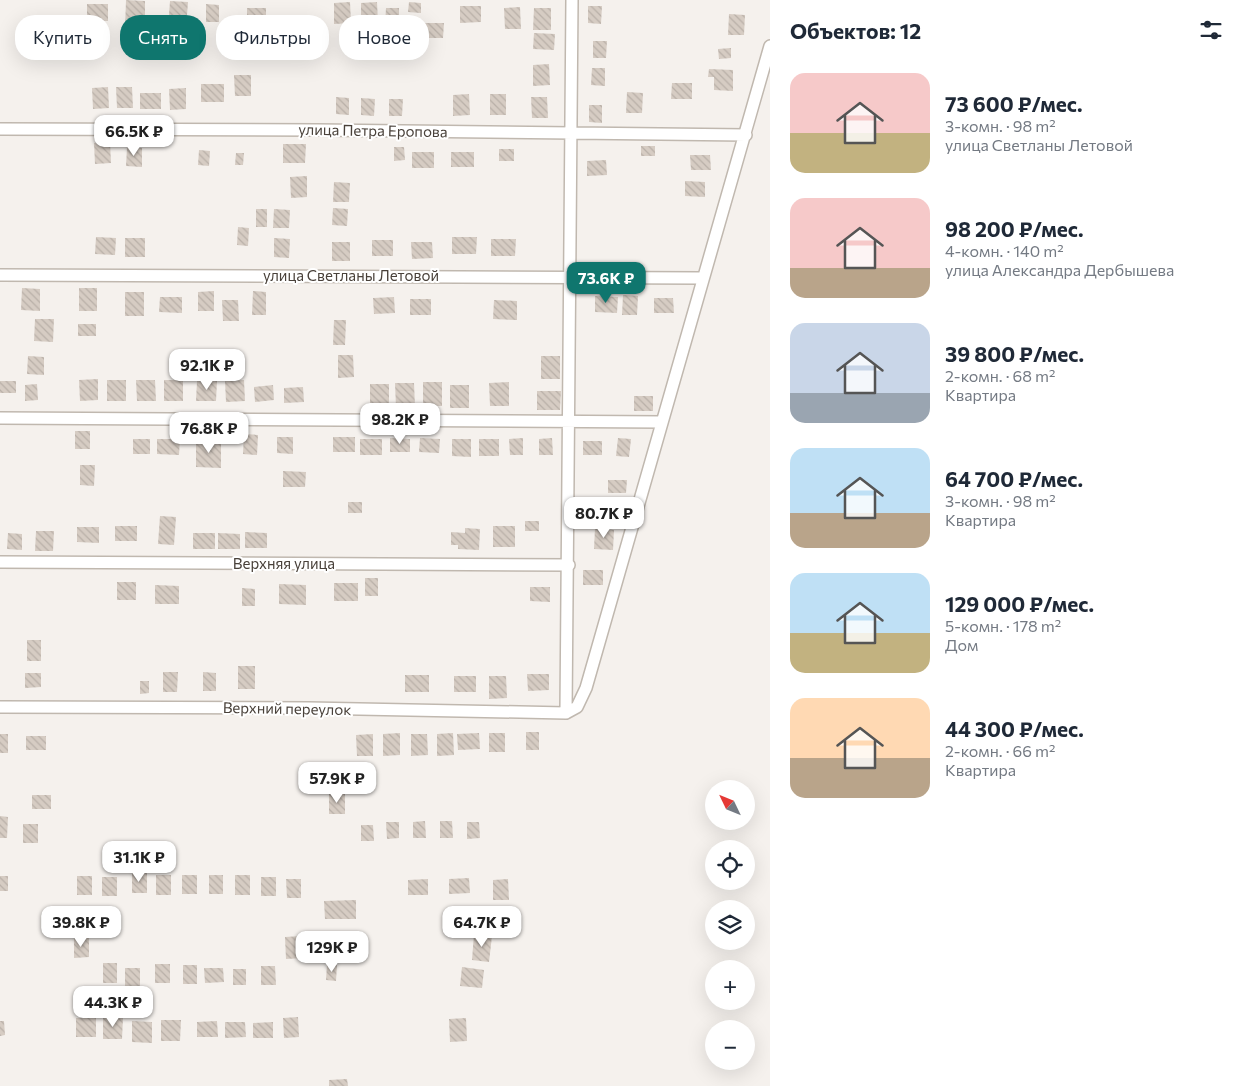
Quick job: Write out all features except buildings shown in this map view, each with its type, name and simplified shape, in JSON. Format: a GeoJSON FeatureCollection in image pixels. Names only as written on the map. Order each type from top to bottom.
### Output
{"type":"FeatureCollection","features":[{"type":"Feature","properties":{"kind":"street"},"geometry":{"type":"LineString","coordinates":[[570,712],[568,421],[572,0]]}},
{"type":"Feature","properties":{"kind":"street"},"geometry":{"type":"LineString","coordinates":[[570,712],[581,703],[586,688],[770,46]]}},
{"type":"Feature","properties":{"kind":"street","name":"улица Петра Еропова"},"geometry":{"type":"LineString","coordinates":[[0,129],[318,130],[746,135]]}},
{"type":"Feature","properties":{"kind":"street","name":"улица Светланы Летовой"},"geometry":{"type":"LineString","coordinates":[[0,275],[702,278]]}},
{"type":"Feature","properties":{"kind":"street"},"geometry":{"type":"LineString","coordinates":[[0,418],[662,422]]}},
{"type":"Feature","properties":{"kind":"street","name":"Верхняя улица"},"geometry":{"type":"LineString","coordinates":[[0,562],[568,565]]}},
{"type":"Feature","properties":{"kind":"street","name":"Верхний переулок"},"geometry":{"type":"LineString","coordinates":[[0,707],[309,708],[570,712]]}}]}
